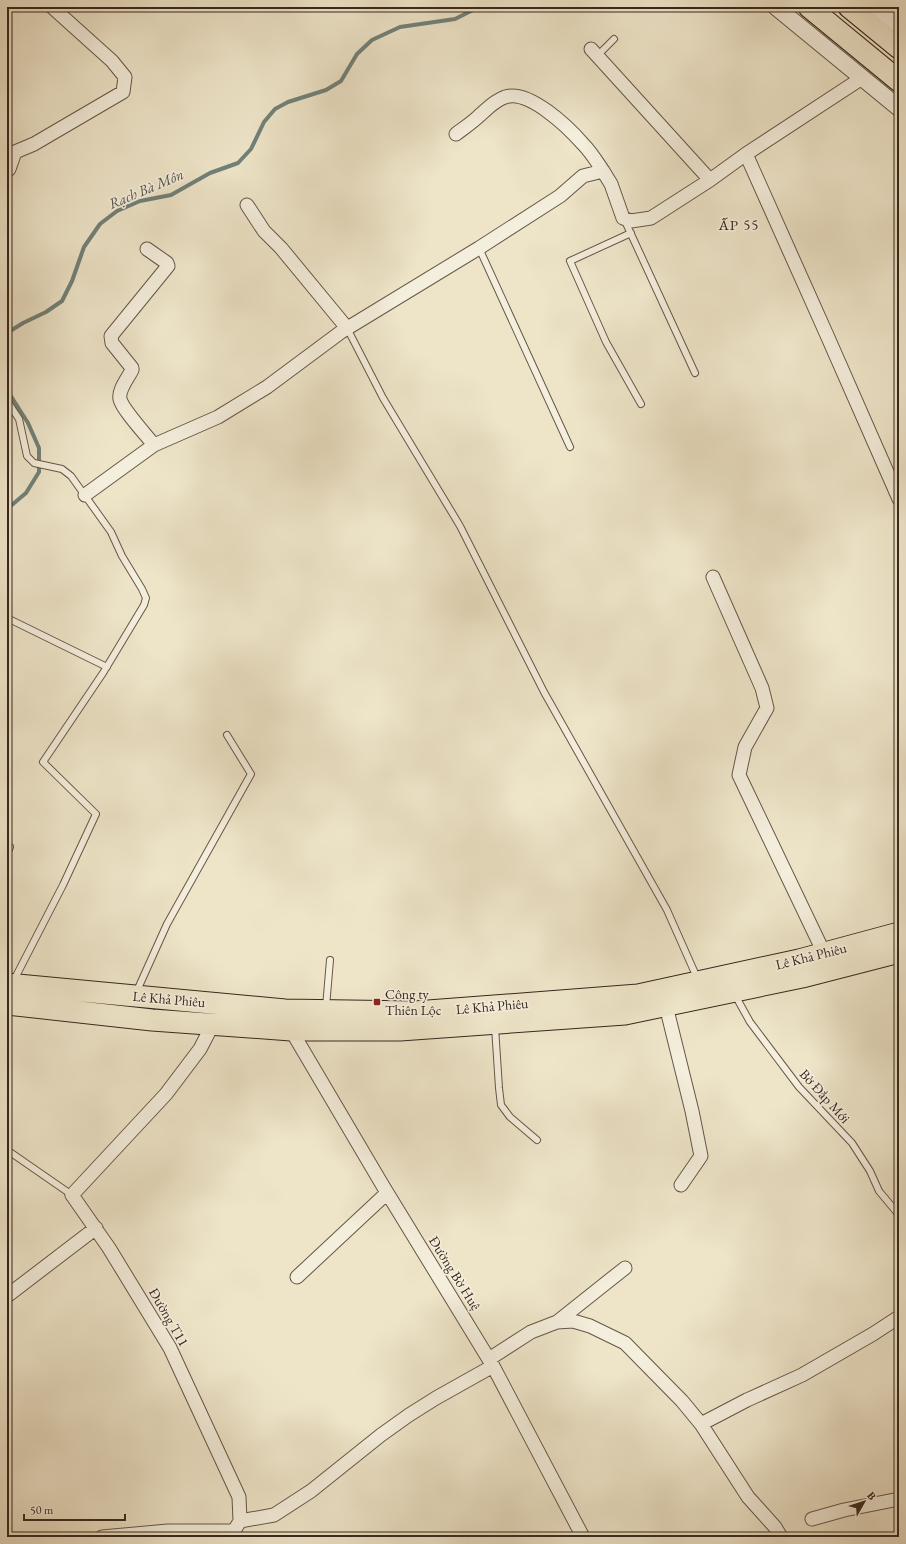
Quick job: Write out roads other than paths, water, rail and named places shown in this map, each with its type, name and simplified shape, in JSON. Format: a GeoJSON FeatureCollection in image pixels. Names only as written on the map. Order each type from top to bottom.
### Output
{"type":"FeatureCollection","features":[{"type":"Feature","properties":{"kind":"highway"},"geometry":{"type":"LineString","coordinates":[[810,7],[899,81]]}},
{"type":"Feature","properties":{"kind":"highway"},"geometry":{"type":"LineString","coordinates":[[849,7],[899,48]]}},
{"type":"Feature","properties":{"kind":"highway","name":"Lê Khả Phiêu"},"geometry":{"type":"LineString","coordinates":[[9,991],[135,996],[285,1010],[415,1012],[447,1010],[638,994],[824,953],[899,933]]}},
{"type":"Feature","properties":{"kind":"highway","name":"Lê Khả Phiêu"},"geometry":{"type":"LineString","coordinates":[[9,991],[152,1020],[291,1030],[400,1030],[625,1014],[802,977],[899,952]]}},
{"type":"Feature","properties":{"kind":"street"},"geometry":{"type":"LineString","coordinates":[[7,171],[15,152],[34,144],[123,92],[125,78],[112,61],[52,7]]}},
{"type":"Feature","properties":{"kind":"street"},"geometry":{"type":"LineString","coordinates":[[776,7],[899,108]]}},
{"type":"Feature","properties":{"kind":"street"},"geometry":{"type":"LineString","coordinates":[[874,7],[899,28]]}},
{"type":"Feature","properties":{"kind":"street"},"geometry":{"type":"LineString","coordinates":[[594,53],[710,180]]}},
{"type":"Feature","properties":{"kind":"street"},"geometry":{"type":"LineString","coordinates":[[456,134],[481,115],[490,105],[505,97],[516,95],[532,101],[558,119],[584,145],[611,184],[624,218],[631,221],[651,218],[862,78]]}},
{"type":"Feature","properties":{"kind":"street"},"geometry":{"type":"LineString","coordinates":[[746,154],[899,499]]}},
{"type":"Feature","properties":{"kind":"street"},"geometry":{"type":"LineString","coordinates":[[86,495],[154,445],[224,413],[267,387],[347,328],[479,248],[560,196],[583,176],[603,171]]}},
{"type":"Feature","properties":{"kind":"street"},"geometry":{"type":"LineString","coordinates":[[247,205],[264,231],[281,248],[347,328]]}},
{"type":"Feature","properties":{"kind":"street"},"geometry":{"type":"LineString","coordinates":[[147,249],[167,263],[168,266],[111,336],[111,340],[132,368],[122,389],[120,399],[154,445]]}},
{"type":"Feature","properties":{"kind":"street"},"geometry":{"type":"LineString","coordinates":[[713,577],[762,688],[767,708],[745,747],[739,775],[824,953]]}},
{"type":"Feature","properties":{"kind":"street"},"geometry":{"type":"LineString","coordinates":[[666,1006],[692,1111],[701,1156],[681,1185]]}},
{"type":"Feature","properties":{"kind":"street"},"geometry":{"type":"LineString","coordinates":[[72,1195],[166,1094],[200,1049],[213,1024]]}},
{"type":"Feature","properties":{"kind":"street","name":"Đường Bờ Huệ"},"geometry":{"type":"LineString","coordinates":[[291,1030],[387,1193],[491,1362],[583,1537]]}},
{"type":"Feature","properties":{"kind":"street"},"geometry":{"type":"LineString","coordinates":[[297,1277],[387,1193]]}},
{"type":"Feature","properties":{"kind":"street","name":"Đường T11"},"geometry":{"type":"LineString","coordinates":[[72,1195],[96,1228],[170,1348],[240,1497],[236,1530]]}},
{"type":"Feature","properties":{"kind":"street"},"geometry":{"type":"LineString","coordinates":[[7,1296],[96,1228]]}},
{"type":"Feature","properties":{"kind":"street"},"geometry":{"type":"LineString","coordinates":[[102,1537],[168,1530],[236,1530],[274,1515],[311,1491],[381,1434],[491,1362],[531,1332],[557,1322],[625,1268]]}},
{"type":"Feature","properties":{"kind":"street"},"geometry":{"type":"LineString","coordinates":[[701,1424],[747,1400],[802,1375],[873,1334],[899,1317]]}},
{"type":"Feature","properties":{"kind":"street"},"geometry":{"type":"LineString","coordinates":[[557,1322],[573,1321],[590,1326],[625,1343],[682,1401],[701,1424],[748,1497],[775,1527],[781,1537]]}},
{"type":"Feature","properties":{"kind":"street"},"geometry":{"type":"LineString","coordinates":[[812,1519],[844,1510],[899,1499]]}},
{"type":"Feature","properties":{"kind":"lane"},"geometry":{"type":"LineString","coordinates":[[594,53],[614,39]]}},
{"type":"Feature","properties":{"kind":"lane"},"geometry":{"type":"LineString","coordinates":[[624,218],[695,373]]}},
{"type":"Feature","properties":{"kind":"lane"},"geometry":{"type":"LineString","coordinates":[[631,233],[570,261],[606,342],[641,404]]}},
{"type":"Feature","properties":{"kind":"lane"},"geometry":{"type":"LineString","coordinates":[[479,248],[570,447]]}},
{"type":"Feature","properties":{"kind":"lane"},"geometry":{"type":"LineString","coordinates":[[347,328],[383,398],[460,526],[544,692],[667,910],[698,981]]}},
{"type":"Feature","properties":{"kind":"lane"},"geometry":{"type":"LineString","coordinates":[[8,404],[18,419],[27,456],[34,463],[62,469],[71,476],[111,532],[122,556],[146,598],[144,605],[107,667],[44,762],[96,814],[63,885],[9,991]]}},
{"type":"Feature","properties":{"kind":"lane"},"geometry":{"type":"LineString","coordinates":[[7,618],[107,667]]}},
{"type":"Feature","properties":{"kind":"lane"},"geometry":{"type":"LineString","coordinates":[[135,996],[167,924],[251,774],[227,735]]}},
{"type":"Feature","properties":{"kind":"lane"},"geometry":{"type":"LineString","coordinates":[[7,854],[10,847]]}},
{"type":"Feature","properties":{"kind":"lane"},"geometry":{"type":"LineString","coordinates":[[326,1011],[330,960]]}},
{"type":"Feature","properties":{"kind":"lane","name":"Bờ Đắp Mới"},"geometry":{"type":"LineString","coordinates":[[733,992],[750,1022],[799,1087],[852,1143],[870,1171],[879,1191],[899,1215]]}},
{"type":"Feature","properties":{"kind":"lane"},"geometry":{"type":"LineString","coordinates":[[495,1024],[501,1105],[510,1117],[537,1140]]}},
{"type":"Feature","properties":{"kind":"lane","name":"Đường T11"},"geometry":{"type":"LineString","coordinates":[[7,1150],[72,1195]]}},
{"type":"Feature","properties":{"kind":"waterway","name":"Rạch Bà Môn"},"geometry":{"type":"LineString","coordinates":[[7,333],[23,323],[46,312],[62,301],[72,281],[84,247],[100,224],[117,211],[140,201],[171,195],[210,173],[238,163],[251,149],[264,122],[275,109],[288,102],[326,90],[341,81],[357,54],[372,40],[400,27],[455,19],[479,7]]}},
{"type":"Feature","properties":{"kind":"waterway","name":"Rạch Bà Môn"},"geometry":{"type":"LineString","coordinates":[[7,390],[28,423],[39,448],[39,472],[26,493],[7,509]]}},
{"type":"Feature","properties":{"kind":"place","name":"Công ty Thiên Lộc"},"geometry":{"type":"Point","coordinates":[377,1002]}},
{"type":"Feature","properties":{"kind":"district","name":"ẤP 55"},"geometry":{"type":"Point","coordinates":[739,225]}}]}
